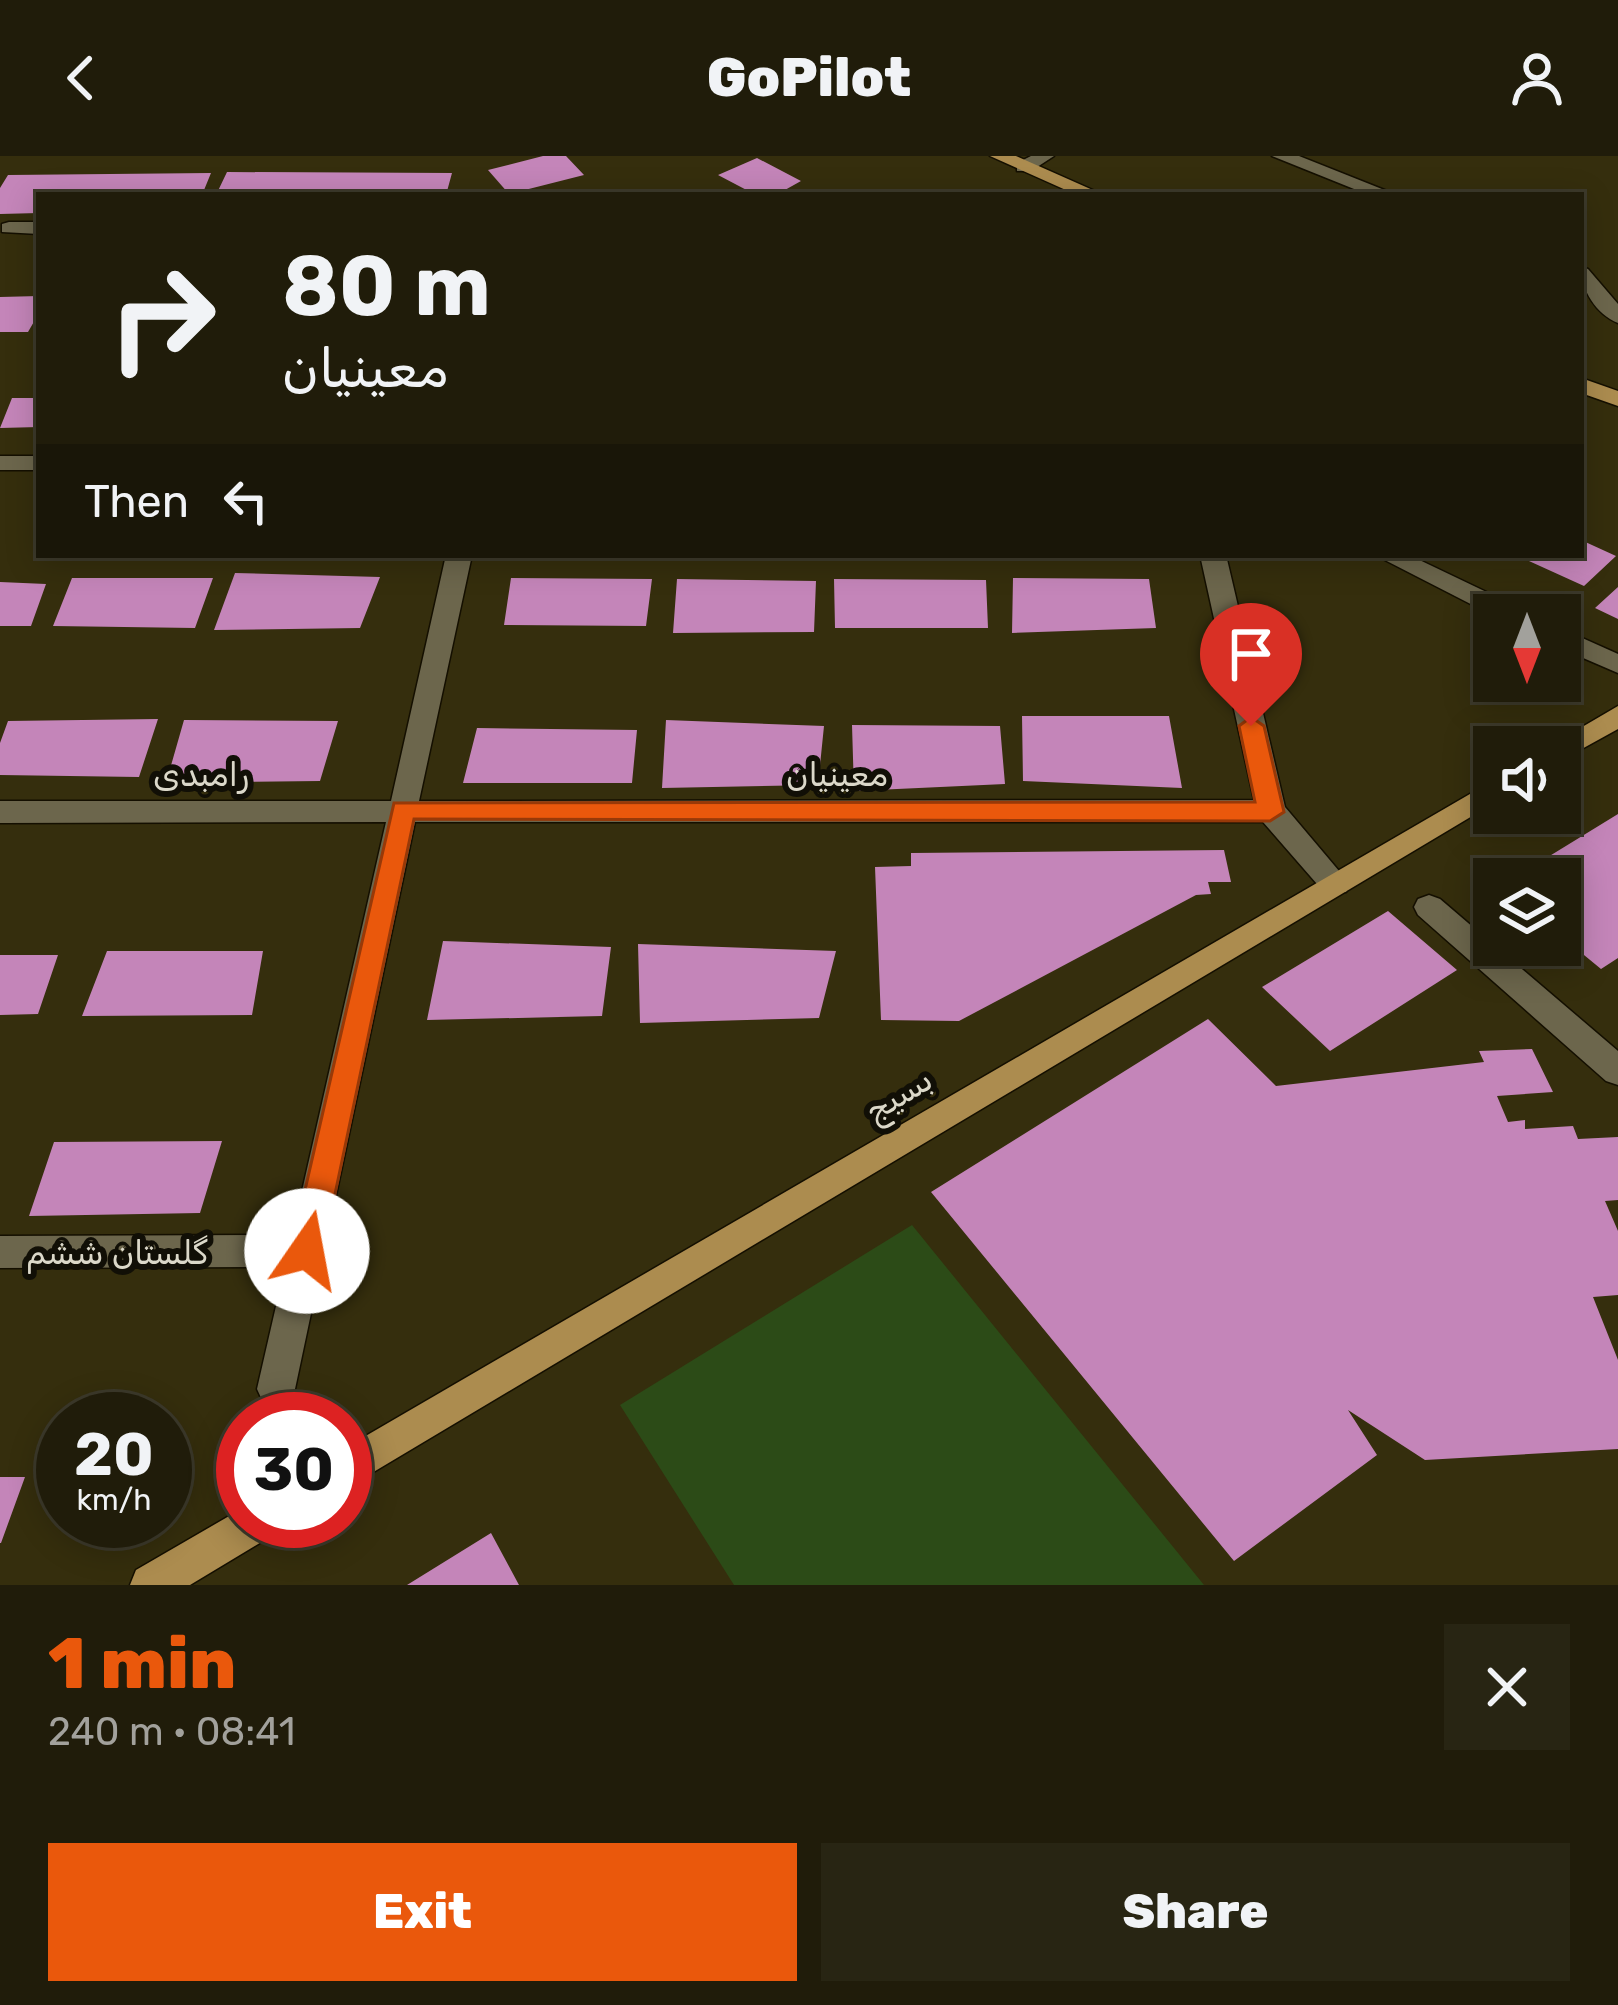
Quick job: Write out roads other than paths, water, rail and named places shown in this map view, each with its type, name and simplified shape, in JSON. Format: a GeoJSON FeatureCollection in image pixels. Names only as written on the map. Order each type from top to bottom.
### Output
{"type":"FeatureCollection","features":[{"type":"Feature","properties":{"kind":"main road"},"geometry":{"type":"LineString","coordinates":[[999,156],[1086,192]]}},
{"type":"Feature","properties":{"kind":"main road"},"geometry":{"type":"LineString","coordinates":[[1584,386],[1618,399]]}},
{"type":"Feature","properties":{"kind":"main road"},"geometry":{"type":"LineString","coordinates":[[1581,738],[1618,716]]}},
{"type":"Feature","properties":{"kind":"main road","name":"بسیج"},"geometry":{"type":"LineString","coordinates":[[372,1454],[1473,802]]}},
{"type":"Feature","properties":{"kind":"main road"},"geometry":{"type":"LineString","coordinates":[[152,1585],[216,1547]]}},
{"type":"Feature","properties":{"kind":"street"},"geometry":{"type":"LineString","coordinates":[[1024,167],[1045,156]]}},
{"type":"Feature","properties":{"kind":"street"},"geometry":{"type":"LineString","coordinates":[[1281,156],[1380,192]]}},
{"type":"Feature","properties":{"kind":"street"},"geometry":{"type":"LineString","coordinates":[[9,228],[36,228]]}},
{"type":"Feature","properties":{"kind":"street"},"geometry":{"type":"LineString","coordinates":[[1584,276],[1618,316]]}},
{"type":"Feature","properties":{"kind":"street"},"geometry":{"type":"LineString","coordinates":[[0,463],[36,463]]}},
{"type":"Feature","properties":{"kind":"street"},"geometry":{"type":"LineString","coordinates":[[276,1389],[458,558]]}},
{"type":"Feature","properties":{"kind":"street"},"geometry":{"type":"LineString","coordinates":[[1214,558],[1270,812],[1335,884]]}},
{"type":"Feature","properties":{"kind":"street"},"geometry":{"type":"LineString","coordinates":[[1394,558],[1473,595]]}},
{"type":"Feature","properties":{"kind":"street"},"geometry":{"type":"LineString","coordinates":[[1581,647],[1617,664]]}},
{"type":"Feature","properties":{"kind":"street","name":"رامبدی"},"geometry":{"type":"LineString","coordinates":[[0,812],[403,809]]}},
{"type":"Feature","properties":{"kind":"street","name":"معینیان"},"geometry":{"type":"LineString","coordinates":[[403,809],[1270,812]]}},
{"type":"Feature","properties":{"kind":"street"},"geometry":{"type":"LineString","coordinates":[[1429,908],[1618,1071]]}},
{"type":"Feature","properties":{"kind":"street","name":"گلستان ششم"},"geometry":{"type":"LineString","coordinates":[[0,1252],[307,1251]]}}]}
